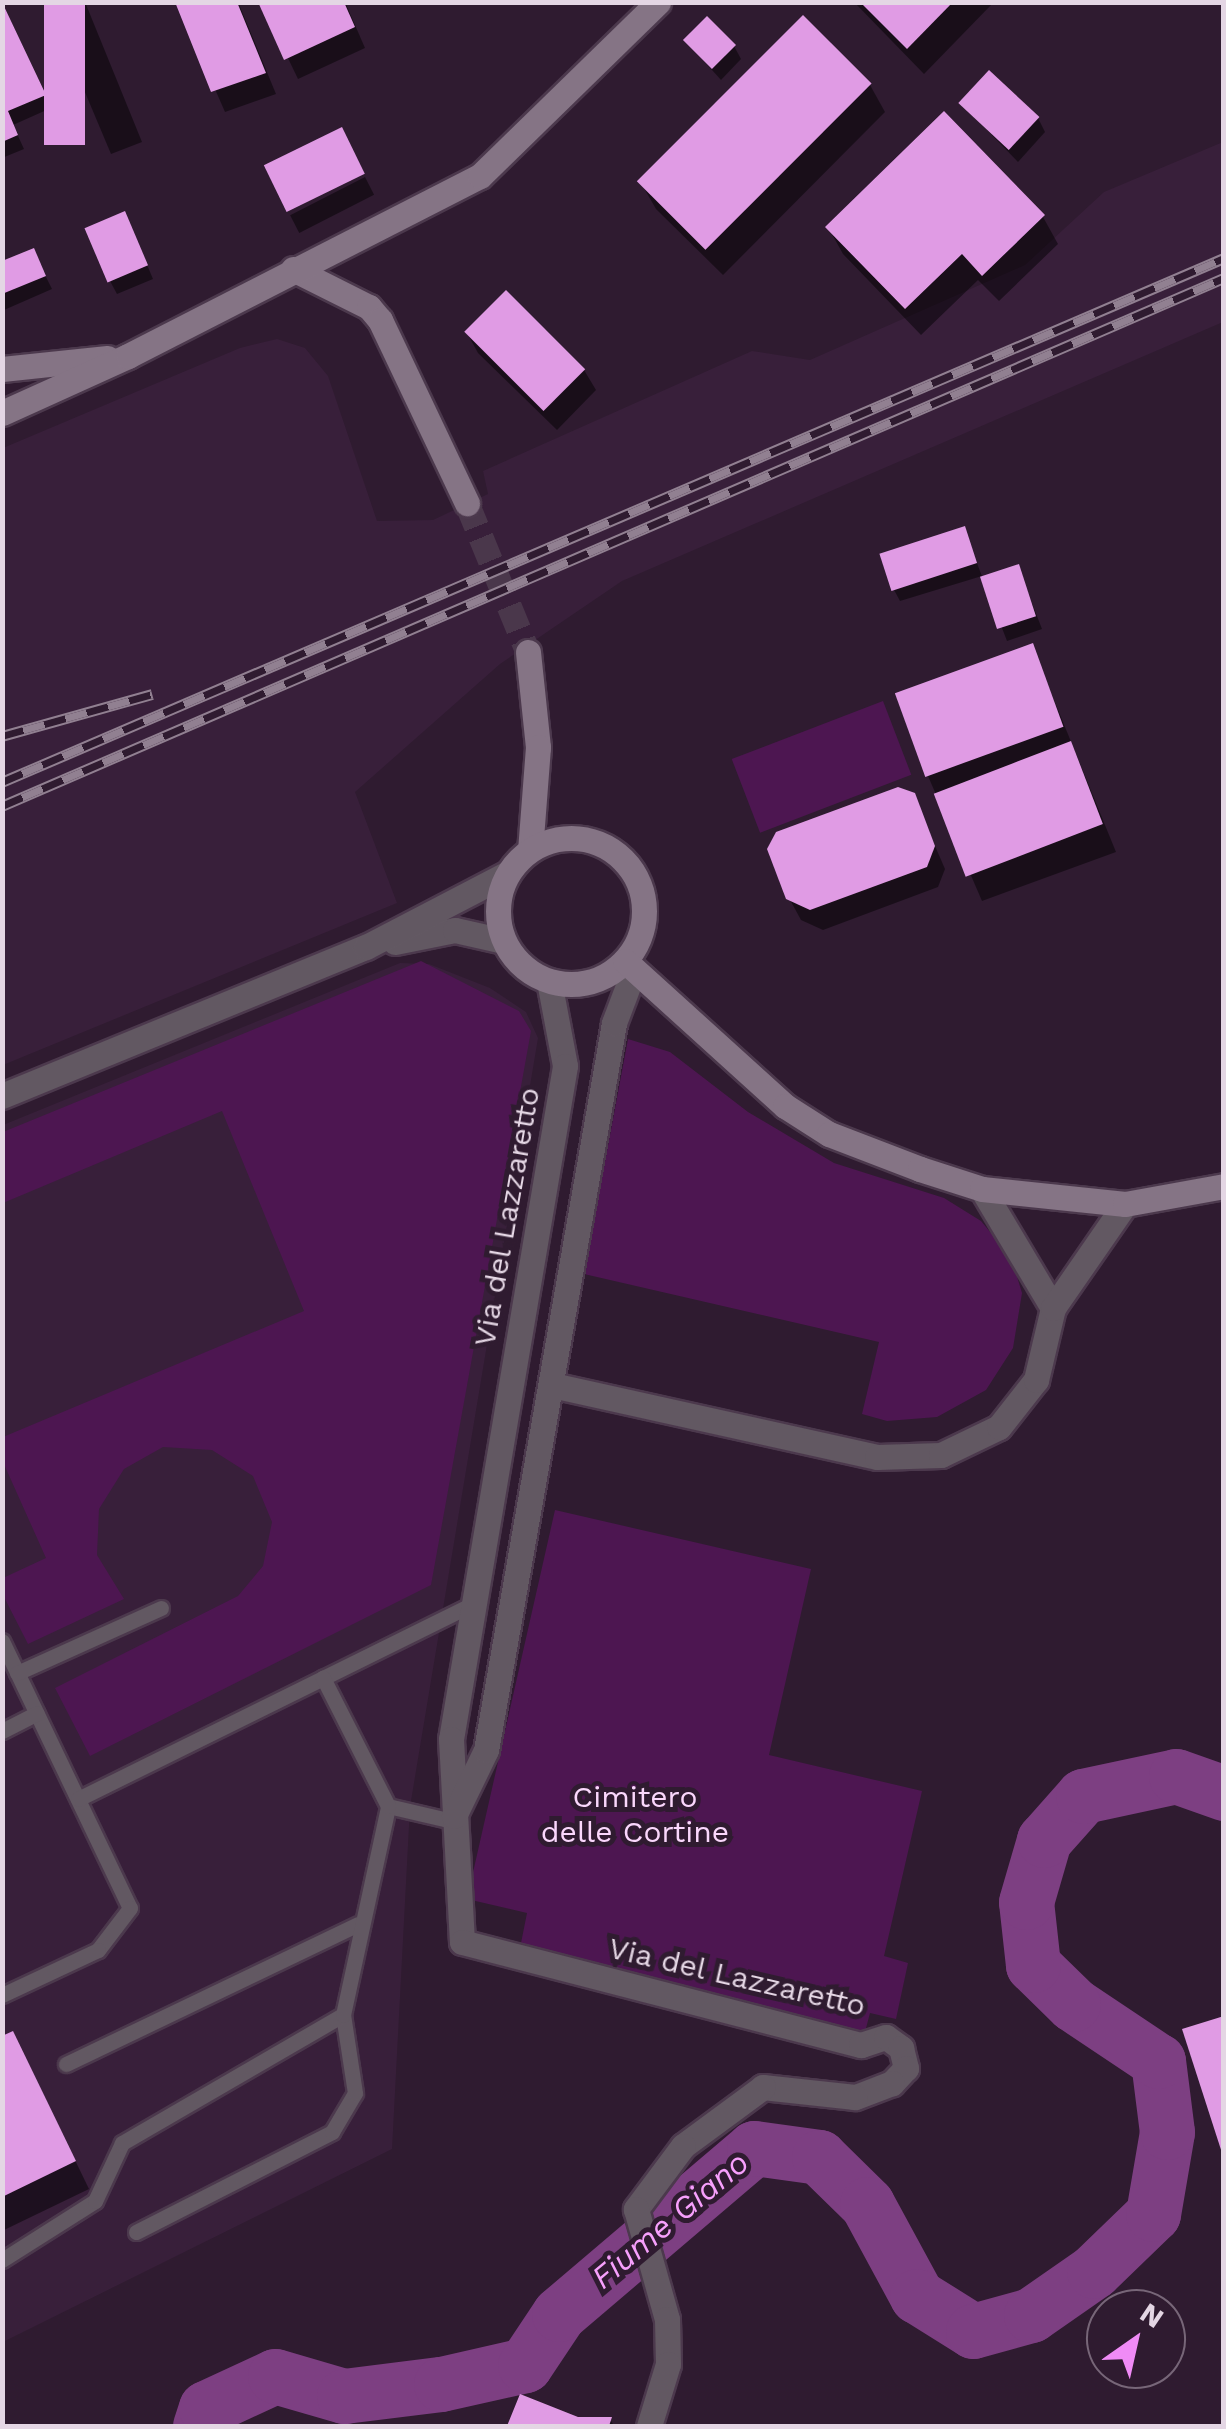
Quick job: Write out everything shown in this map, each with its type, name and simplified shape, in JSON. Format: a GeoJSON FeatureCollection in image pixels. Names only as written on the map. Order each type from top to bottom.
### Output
{"type":"FeatureCollection","features":[{"type":"Feature","properties":{"kind":"main road"},"geometry":{"type":"LineString","coordinates":[[2,413],[128,356],[480,176],[658,2]]}},
{"type":"Feature","properties":{"kind":"main road"},"geometry":{"type":"LineString","coordinates":[[293,269],[368,307],[380,320],[467,503]]}},
{"type":"Feature","properties":{"kind":"main road"},"geometry":{"type":"LineString","coordinates":[[2,368],[128,356]]}},
{"type":"Feature","properties":{"kind":"main road"},"geometry":{"type":"LineString","coordinates":[[528,652],[538,747],[530,850]]}},
{"type":"Feature","properties":{"kind":"main road"},"geometry":{"type":"LineString","coordinates":[[572,838],[594,842],[630,868],[641,887],[644,924],[629,965],[591,982],[549,981],[518,961],[504,940],[499,896],[508,873],[530,850],[572,838]]}},
{"type":"Feature","properties":{"kind":"main road"},"geometry":{"type":"LineString","coordinates":[[629,965],[784,1106],[830,1134],[982,1189],[1125,1204],[1224,1186]]}},
{"type":"Feature","properties":{"kind":"street"},"geometry":{"type":"LineString","coordinates":[[2,1096],[366,947],[508,873]]}},
{"type":"Feature","properties":{"kind":"street"},"geometry":{"type":"LineString","coordinates":[[366,947],[455,930],[504,940]]}},
{"type":"Feature","properties":{"kind":"street"},"geometry":{"type":"LineString","coordinates":[[452,1820],[486,1750],[614,1023],[629,965]]}},
{"type":"Feature","properties":{"kind":"street","name":"Via del Lazzaretto"},"geometry":{"type":"LineString","coordinates":[[549,981],[565,1066],[452,1739],[452,1820],[462,1942],[861,2045],[886,2037],[902,2048],[906,2068],[892,2083],[855,2096],[763,2086],[683,2146],[636,2209],[667,2319],[668,2364],[649,2426]]}},
{"type":"Feature","properties":{"kind":"street"},"geometry":{"type":"LineString","coordinates":[[982,1189],[1053,1308]]}},
{"type":"Feature","properties":{"kind":"street"},"geometry":{"type":"LineString","coordinates":[[552,1385],[877,1457],[941,1455],[999,1428],[1036,1380],[1053,1308],[1079,1262],[1125,1204]]}},
{"type":"Feature","properties":{"kind":"lane"},"geometry":{"type":"LineString","coordinates":[[78,1800],[474,1603]]}},
{"type":"Feature","properties":{"kind":"lane"},"geometry":{"type":"LineString","coordinates":[[18,1673],[161,1608]]}},
{"type":"Feature","properties":{"kind":"lane"},"geometry":{"type":"LineString","coordinates":[[2,1642],[130,1908],[98,1950],[2,1994]]}},
{"type":"Feature","properties":{"kind":"lane"},"geometry":{"type":"LineString","coordinates":[[136,2232],[332,2132],[354,2092],[343,2015],[358,1924],[388,1806],[323,1678]]}},
{"type":"Feature","properties":{"kind":"lane"},"geometry":{"type":"LineString","coordinates":[[2,1731],[37,1713]]}},
{"type":"Feature","properties":{"kind":"lane"},"geometry":{"type":"LineString","coordinates":[[388,1806],[452,1820]]}},
{"type":"Feature","properties":{"kind":"lane"},"geometry":{"type":"LineString","coordinates":[[66,2064],[358,1924]]}},
{"type":"Feature","properties":{"kind":"lane"},"geometry":{"type":"LineString","coordinates":[[2,2260],[95,2202],[122,2144],[343,2015]]}},
{"type":"Feature","properties":{"kind":"shaded area"},"geometry":{"type":"Polygon","coordinates":[[[1223,142],[1223,322],[622,581],[500,664],[355,792],[397,903],[3,1065],[3,448],[240,348],[277,339],[305,348],[328,376],[377,521],[433,520],[488,494],[483,471],[752,351],[810,360],[1025,265],[1104,192],[1223,142]]]}},
{"type":"Feature","properties":{"kind":"shaded area"},"geometry":{"type":"Polygon","coordinates":[[[400,963],[429,964],[490,988],[526,1012],[538,1038],[410,1807],[392,2149],[3,2342],[3,1125],[400,963]]]}},
{"type":"Feature","properties":{"kind":"green space"},"geometry":{"type":"Polygon","coordinates":[[[883,701],[911,775],[760,833],[732,759],[883,701]]]}},
{"type":"Feature","properties":{"kind":"green space"},"geometry":{"type":"Polygon","coordinates":[[[421,961],[519,1011],[531,1031],[431,1585],[90,1756],[55,1688],[238,1596],[263,1566],[272,1522],[253,1476],[212,1450],[163,1447],[124,1469],[99,1509],[97,1555],[124,1599],[28,1644],[3,1595],[3,1578],[46,1558],[3,1462],[3,1437],[304,1311],[222,1111],[3,1203],[3,1132],[421,961]]]}},
{"type":"Feature","properties":{"kind":"green space"},"geometry":{"type":"Polygon","coordinates":[[[628,1039],[670,1052],[748,1112],[834,1163],[944,1198],[981,1221],[1011,1257],[1022,1293],[1013,1348],[986,1390],[937,1417],[887,1421],[862,1414],[879,1342],[584,1274],[628,1039]]]}},
{"type":"Feature","properties":{"kind":"green space","name":"Cimitero delle Cortine"},"geometry":{"type":"Polygon","coordinates":[[[555,1510],[811,1569],[769,1755],[922,1791],[884,1956],[908,1963],[896,2019],[870,2013],[865,2032],[519,1953],[527,1913],[467,1899],[555,1510]]]}},
{"type":"Feature","properties":{"kind":"building"},"geometry":{"type":"Polygon","coordinates":[[[2,2],[46,95],[8,111],[18,135],[2,142],[2,2]]]}},
{"type":"Feature","properties":{"kind":"building"},"geometry":{"type":"Polygon","coordinates":[[[44,2],[85,2],[85,145],[44,145],[44,2]]]}},
{"type":"Feature","properties":{"kind":"building"},"geometry":{"type":"Polygon","coordinates":[[[175,2],[237,2],[266,73],[211,92],[175,2]]]}},
{"type":"Feature","properties":{"kind":"building"},"geometry":{"type":"Polygon","coordinates":[[[258,2],[344,2],[355,27],[284,60],[258,2]]]}},
{"type":"Feature","properties":{"kind":"building"},"geometry":{"type":"Polygon","coordinates":[[[860,2],[953,2],[907,49],[860,2]]]}},
{"type":"Feature","properties":{"kind":"building"},"geometry":{"type":"Polygon","coordinates":[[[803,15],[872,84],[705,250],[637,181],[803,15]]]}},
{"type":"Feature","properties":{"kind":"building"},"geometry":{"type":"Polygon","coordinates":[[[707,16],[736,45],[712,69],[683,40],[707,16]]]}},
{"type":"Feature","properties":{"kind":"building"},"geometry":{"type":"Polygon","coordinates":[[[989,70],[1039,117],[1009,150],[958,103],[989,70]]]}},
{"type":"Feature","properties":{"kind":"building"},"geometry":{"type":"Polygon","coordinates":[[[944,111],[1045,215],[982,276],[962,254],[905,309],[825,227],[944,111]]]}},
{"type":"Feature","properties":{"kind":"building"},"geometry":{"type":"Polygon","coordinates":[[[342,127],[365,174],[287,212],[264,165],[342,127]]]}},
{"type":"Feature","properties":{"kind":"building"},"geometry":{"type":"Polygon","coordinates":[[[125,211],[148,265],[108,283],[84,228],[125,211]]]}},
{"type":"Feature","properties":{"kind":"building"},"geometry":{"type":"Polygon","coordinates":[[[34,248],[46,276],[2,294],[2,261],[34,248]]]}},
{"type":"Feature","properties":{"kind":"building"},"geometry":{"type":"Polygon","coordinates":[[[506,290],[585,369],[543,411],[464,332],[506,290]]]}},
{"type":"Feature","properties":{"kind":"building"},"geometry":{"type":"Polygon","coordinates":[[[965,526],[977,563],[891,591],[879,554],[965,526]]]}},
{"type":"Feature","properties":{"kind":"building"},"geometry":{"type":"Polygon","coordinates":[[[1019,564],[1036,616],[997,629],[980,577],[1019,564]]]}},
{"type":"Feature","properties":{"kind":"building"},"geometry":{"type":"Polygon","coordinates":[[[1033,643],[1063,727],[925,777],[895,693],[1033,643]]]}},
{"type":"Feature","properties":{"kind":"building"},"geometry":{"type":"Polygon","coordinates":[[[1071,741],[1103,824],[966,877],[934,794],[1071,741]]]}},
{"type":"Feature","properties":{"kind":"building"},"geometry":{"type":"Polygon","coordinates":[[[898,787],[915,793],[935,846],[927,867],[810,910],[786,899],[767,849],[776,832],[898,787]]]}},
{"type":"Feature","properties":{"kind":"building"},"geometry":{"type":"Polygon","coordinates":[[[1224,2016],[1224,2156],[1223,2156],[1182,2029],[1224,2016]]]}},
{"type":"Feature","properties":{"kind":"building"},"geometry":{"type":"Polygon","coordinates":[[[13,2031],[76,2161],[2,2197],[2,2036],[13,2031]]]}},
{"type":"Feature","properties":{"kind":"building"},"geometry":{"type":"Polygon","coordinates":[[[520,2394],[578,2417],[612,2417],[609,2426],[507,2426],[520,2394]]]}},
{"type":"Feature","properties":{"kind":"waterway","name":"Fiume Giano"},"geometry":{"type":"LineString","coordinates":[[200,2426],[206,2408],[275,2376],[344,2396],[441,2384],[525,2365],[559,2314],[754,2148],[819,2157],[867,2204],[917,2296],[973,2331],[1031,2315],[1094,2271],[1153,2214],[1167,2132],[1158,2061],[1073,2004],[1033,1965],[1026,1902],[1044,1840],[1083,1796],[1176,1776],[1224,1793]]}},
{"type":"Feature","properties":{"kind":"tunnel"},"geometry":{"type":"LineString","coordinates":[[467,503],[528,652]]}},
{"type":"Feature","properties":{"kind":"railway"},"geometry":{"type":"LineString","coordinates":[[2,782],[1224,258]]}},
{"type":"Feature","properties":{"kind":"railway"},"geometry":{"type":"LineString","coordinates":[[2,806],[1224,278]]}},
{"type":"Feature","properties":{"kind":"railway"},"geometry":{"type":"LineString","coordinates":[[2,736],[152,694]]}}]}
